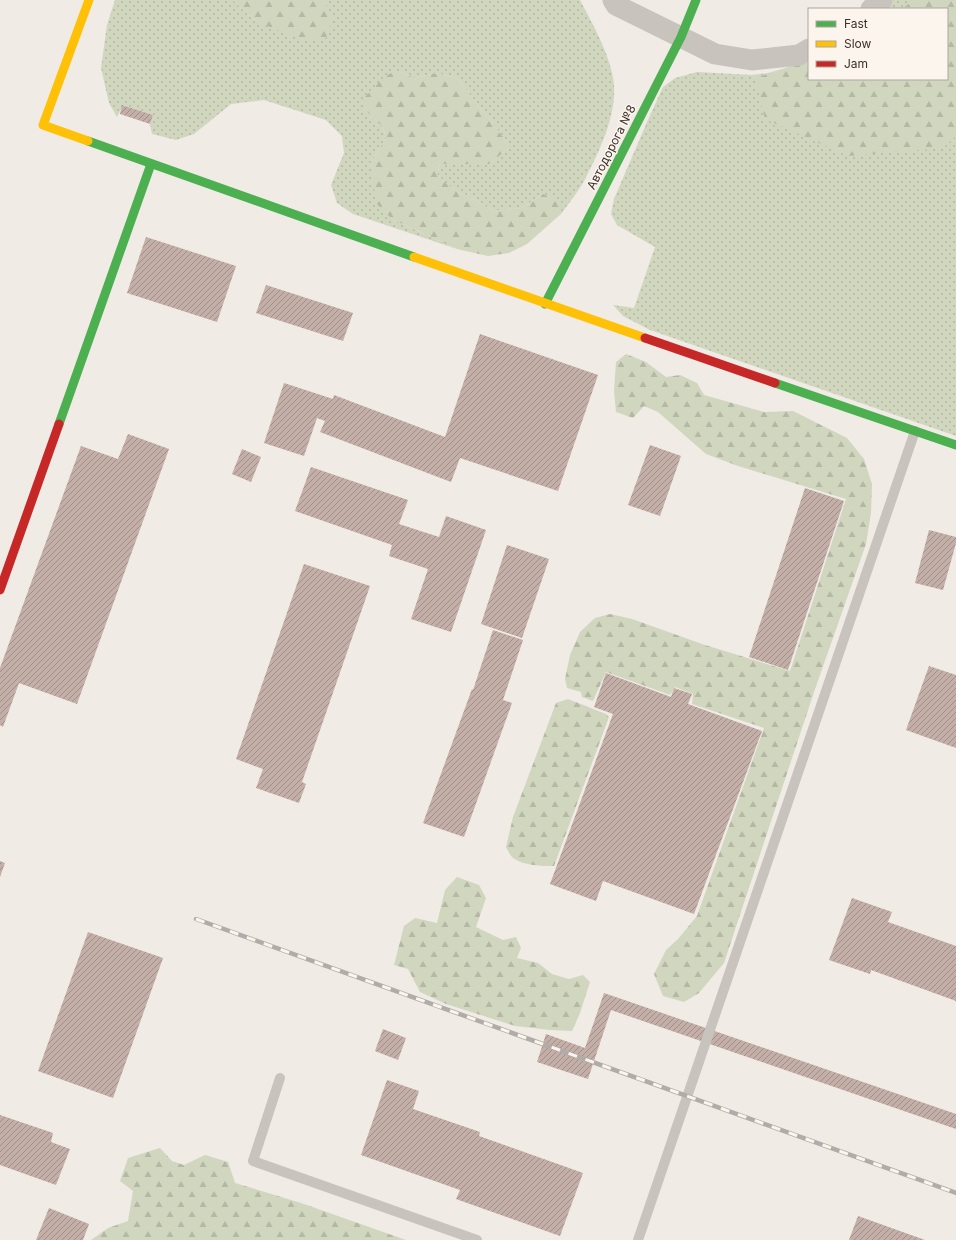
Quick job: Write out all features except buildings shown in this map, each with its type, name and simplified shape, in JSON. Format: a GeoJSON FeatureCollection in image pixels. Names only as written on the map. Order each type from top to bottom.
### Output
{"type":"FeatureCollection","features":[{"type":"Feature","properties":{"kind":"street"},"geometry":{"type":"LineString","coordinates":[[89,0],[43,125],[545,304],[956,445]]}},
{"type":"Feature","properties":{"kind":"street"},"geometry":{"type":"LineString","coordinates":[[613,0],[616,5],[715,54],[752,60],[799,54],[808,50]]}},
{"type":"Feature","properties":{"kind":"street","name":"Автодорога №8"},"geometry":{"type":"LineString","coordinates":[[545,304],[681,38],[696,0]]}},
{"type":"Feature","properties":{"kind":"street"},"geometry":{"type":"LineString","coordinates":[[873,8],[882,0]]}},
{"type":"Feature","properties":{"kind":"street"},"geometry":{"type":"LineString","coordinates":[[0,590],[151,164]]}},
{"type":"Feature","properties":{"kind":"lane"},"geometry":{"type":"LineString","coordinates":[[638,1240],[915,431]]}},
{"type":"Feature","properties":{"kind":"lane"},"geometry":{"type":"LineString","coordinates":[[280,1078],[253,1161],[477,1240]]}},
{"type":"Feature","properties":{"kind":"green space"},"geometry":{"type":"Polygon","coordinates":[[[115,0],[233,0],[256,22],[334,18],[322,0],[580,0],[598,35],[612,73],[614,100],[611,114],[602,142],[584,181],[561,214],[561,203],[543,194],[522,208],[495,211],[452,188],[437,175],[440,164],[489,164],[509,148],[503,137],[457,78],[435,73],[415,78],[396,71],[364,109],[383,127],[386,138],[370,164],[392,219],[457,249],[353,214],[337,203],[331,185],[344,153],[342,136],[326,120],[264,100],[231,104],[194,134],[176,140],[152,134],[150,124],[153,115],[123,105],[117,117],[109,103],[101,68],[107,25],[115,0]]]}},
{"type":"Feature","properties":{"kind":"green space"},"geometry":{"type":"Polygon","coordinates":[[[233,0],[322,0],[334,17],[326,38],[309,42],[256,22],[233,0]]]}},
{"type":"Feature","properties":{"kind":"green space"},"geometry":{"type":"Polygon","coordinates":[[[892,0],[956,0],[956,436],[650,330],[623,316],[613,305],[634,308],[655,247],[617,225],[611,214],[614,199],[663,87],[675,78],[697,72],[752,75],[768,73],[805,63],[808,80],[948,80],[948,8],[882,8],[892,0]]]}},
{"type":"Feature","properties":{"kind":"green space"},"geometry":{"type":"Polygon","coordinates":[[[914,0],[956,0],[956,136],[943,148],[848,156],[765,119],[755,78],[808,60],[808,80],[948,80],[948,8],[903,8],[914,0]]]}},
{"type":"Feature","properties":{"kind":"green space"},"geometry":{"type":"Polygon","coordinates":[[[396,71],[415,78],[435,73],[457,78],[503,137],[509,148],[489,164],[440,164],[437,175],[452,188],[495,211],[522,208],[543,194],[562,203],[561,214],[527,244],[509,253],[488,256],[457,249],[392,219],[377,204],[370,164],[386,138],[383,127],[364,109],[364,98],[385,76],[396,71]]]}},
{"type":"Feature","properties":{"kind":"green space"},"geometry":{"type":"Polygon","coordinates":[[[626,354],[646,362],[666,377],[680,375],[697,383],[704,395],[764,412],[793,411],[847,438],[864,459],[872,484],[871,513],[866,544],[814,692],[724,963],[699,993],[684,1002],[663,996],[654,974],[666,950],[678,939],[697,916],[764,728],[692,704],[693,694],[675,687],[670,695],[606,672],[593,701],[582,697],[581,692],[567,688],[565,679],[570,655],[580,632],[595,618],[610,614],[632,619],[705,645],[790,671],[846,499],[738,466],[706,454],[658,412],[644,406],[633,418],[616,412],[614,391],[616,362],[626,354]]]}},
{"type":"Feature","properties":{"kind":"green space"},"geometry":{"type":"Polygon","coordinates":[[[568,699],[606,714],[609,717],[554,866],[538,866],[523,863],[513,858],[506,847],[513,817],[556,703],[568,699]]]}},
{"type":"Feature","properties":{"kind":"green space"},"geometry":{"type":"Polygon","coordinates":[[[457,877],[479,885],[486,898],[476,927],[503,940],[516,937],[521,948],[517,958],[538,963],[552,974],[569,979],[583,975],[590,982],[580,1013],[572,1031],[515,1026],[446,1004],[420,992],[408,969],[394,965],[404,926],[415,918],[437,923],[445,890],[457,877]]]}},
{"type":"Feature","properties":{"kind":"green space"},"geometry":{"type":"Polygon","coordinates":[[[160,1148],[172,1161],[184,1165],[205,1155],[228,1162],[235,1183],[301,1203],[406,1240],[91,1240],[108,1228],[128,1221],[133,1191],[120,1181],[128,1158],[160,1148]]]}},
{"type":"Feature","properties":{"kind":"railway"},"geometry":{"type":"LineString","coordinates":[[196,919],[956,1193]]}},
{"type":"Feature","properties":{"kind":"traffic: fast"},"geometry":{"type":"LineString","coordinates":[[545,304],[681,37],[696,0]]}},
{"type":"Feature","properties":{"kind":"traffic: fast"},"geometry":{"type":"LineString","coordinates":[[88,141],[414,257]]}},
{"type":"Feature","properties":{"kind":"traffic: fast"},"geometry":{"type":"LineString","coordinates":[[59,424],[151,164]]}},
{"type":"Feature","properties":{"kind":"traffic: fast"},"geometry":{"type":"LineString","coordinates":[[775,383],[956,445]]}},
{"type":"Feature","properties":{"kind":"traffic: slow"},"geometry":{"type":"LineString","coordinates":[[88,141],[43,125],[89,0]]}},
{"type":"Feature","properties":{"kind":"traffic: slow"},"geometry":{"type":"LineString","coordinates":[[414,257],[645,338]]}},
{"type":"Feature","properties":{"kind":"traffic: jam"},"geometry":{"type":"LineString","coordinates":[[645,338],[775,383]]}},
{"type":"Feature","properties":{"kind":"traffic: jam"},"geometry":{"type":"LineString","coordinates":[[0,590],[59,424]]}}]}
